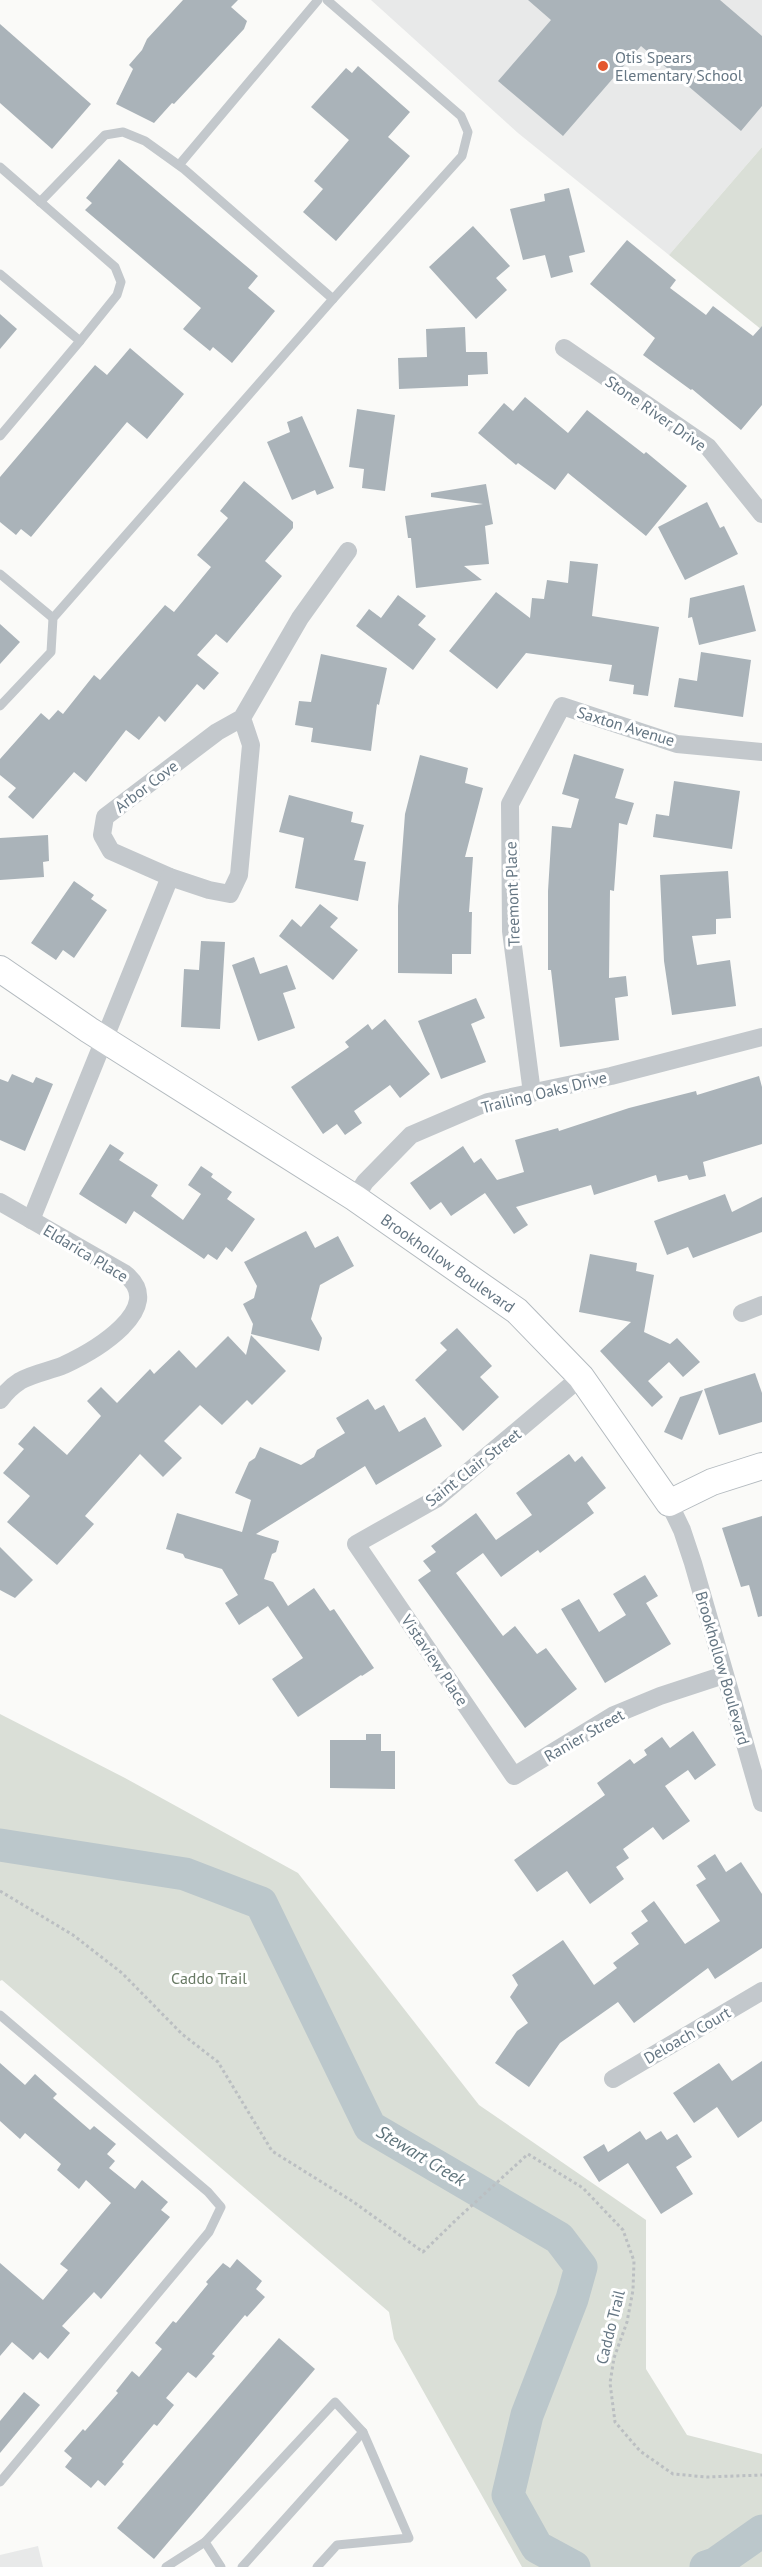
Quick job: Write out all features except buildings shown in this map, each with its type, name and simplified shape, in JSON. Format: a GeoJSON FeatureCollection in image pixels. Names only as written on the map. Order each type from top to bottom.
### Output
{"type":"FeatureCollection","features":[{"type":"Feature","properties":{"kind":"street","name":"Stone River Drive"},"geometry":{"type":"LineString","coordinates":[[564,348],[708,447],[762,514]]}},
{"type":"Feature","properties":{"kind":"street"},"geometry":{"type":"LineString","coordinates":[[242,718],[300,618],[348,551]]}},
{"type":"Feature","properties":{"kind":"street","name":"Saxton Avenue"},"geometry":{"type":"LineString","coordinates":[[562,706],[677,744],[762,752]]}},
{"type":"Feature","properties":{"kind":"street","name":"Treemont Place"},"geometry":{"type":"LineString","coordinates":[[532,1093],[511,931],[510,804],[562,706]]}},
{"type":"Feature","properties":{"kind":"street","name":"Arbor Cove"},"geometry":{"type":"LineString","coordinates":[[242,718],[251,745],[239,875],[230,894],[170,877],[111,851],[102,835],[105,817],[217,732],[242,718]]}},
{"type":"Feature","properties":{"kind":"street"},"geometry":{"type":"LineString","coordinates":[[104,1040],[170,877]]}},
{"type":"Feature","properties":{"kind":"street","name":"Brookhollow Boulevard"},"geometry":{"type":"LineString","coordinates":[[0,969],[104,1040],[355,1198],[517,1311],[581,1377],[669,1503],[689,1552],[762,1803]]}},
{"type":"Feature","properties":{"kind":"street","name":"Trailing Oaks Drive"},"geometry":{"type":"LineString","coordinates":[[355,1198],[365,1182],[411,1135],[488,1102],[611,1076],[762,1037]]}},
{"type":"Feature","properties":{"kind":"street","name":"Eldarica Place"},"geometry":{"type":"LineString","coordinates":[[32,1220],[104,1040]]}},
{"type":"Feature","properties":{"kind":"street","name":"Eldarica Place"},"geometry":{"type":"LineString","coordinates":[[0,1202],[129,1277],[137,1288],[138,1300],[132,1317],[99,1345],[63,1365],[15,1384],[0,1400]]}},
{"type":"Feature","properties":{"kind":"street"},"geometry":{"type":"LineString","coordinates":[[742,1313],[762,1305]]}},
{"type":"Feature","properties":{"kind":"street","name":"Eldarica Place"},"geometry":{"type":"LineString","coordinates":[[0,1384],[35,1375]]}},
{"type":"Feature","properties":{"kind":"street","name":"Saint Clair Street"},"geometry":{"type":"LineString","coordinates":[[356,1544],[436,1499],[581,1377]]}},
{"type":"Feature","properties":{"kind":"street"},"geometry":{"type":"LineString","coordinates":[[669,1503],[712,1482],[762,1467]]}},
{"type":"Feature","properties":{"kind":"street","name":"Vistaview Place"},"geometry":{"type":"LineString","coordinates":[[356,1544],[514,1776]]}},
{"type":"Feature","properties":{"kind":"street","name":"Ranier Street"},"geometry":{"type":"LineString","coordinates":[[514,1776],[614,1715],[660,1696],[724,1675]]}},
{"type":"Feature","properties":{"kind":"street","name":"Deloach Court"},"geometry":{"type":"LineString","coordinates":[[613,2079],[762,1991]]}},
{"type":"Feature","properties":{"kind":"lane"},"geometry":{"type":"LineString","coordinates":[[179,165],[318,0]]}},
{"type":"Feature","properties":{"kind":"lane"},"geometry":{"type":"LineString","coordinates":[[0,706],[51,652],[54,618],[333,299],[462,156],[468,132],[461,116],[327,0]]}},
{"type":"Feature","properties":{"kind":"lane"},"geometry":{"type":"LineString","coordinates":[[40,202],[105,135],[123,132],[145,141],[179,165],[333,299]]}},
{"type":"Feature","properties":{"kind":"lane"},"geometry":{"type":"LineString","coordinates":[[0,167],[115,267],[121,282],[117,295],[0,436]]}},
{"type":"Feature","properties":{"kind":"lane"},"geometry":{"type":"LineString","coordinates":[[0,274],[80,341]]}},
{"type":"Feature","properties":{"kind":"lane"},"geometry":{"type":"LineString","coordinates":[[0,574],[54,618]]}},
{"type":"Feature","properties":{"kind":"lane"},"geometry":{"type":"LineString","coordinates":[[0,2015],[208,2192],[221,2207],[209,2232],[0,2482]]}},
{"type":"Feature","properties":{"kind":"lane"},"geometry":{"type":"LineString","coordinates":[[166,2567],[204,2542],[335,2402],[363,2432],[409,2538],[337,2545],[317,2567]]}},
{"type":"Feature","properties":{"kind":"lane"},"geometry":{"type":"LineString","coordinates":[[242,2567],[363,2432]]}},
{"type":"Feature","properties":{"kind":"lane"},"geometry":{"type":"LineString","coordinates":[[204,2542],[221,2567]]}},
{"type":"Feature","properties":{"kind":"path","name":"Caddo Trail"},"geometry":{"type":"LineString","coordinates":[[0,1891],[81,1941],[122,1973],[182,2034],[218,2062],[272,2151],[352,2200],[423,2252],[528,2154],[583,2188],[622,2230],[634,2261],[633,2290],[627,2322],[614,2358],[610,2383],[615,2422],[640,2451],[673,2474],[707,2477],[762,2475]]}},
{"type":"Feature","properties":{"kind":"shaded area","name":"Otis Spears Elementary School"},"geometry":{"type":"Polygon","coordinates":[[[371,0],[762,0],[762,147],[669,255],[518,133],[371,0]]]}},
{"type":"Feature","properties":{"kind":"shaded area"},"geometry":{"type":"Polygon","coordinates":[[[38,2546],[43,2567],[0,2567],[0,2555],[38,2546]]]}},
{"type":"Feature","properties":{"kind":"green space"},"geometry":{"type":"Polygon","coordinates":[[[762,147],[762,330],[669,255],[762,147]]]}},
{"type":"Feature","properties":{"kind":"green space","name":"Caddo Trail"},"geometry":{"type":"Polygon","coordinates":[[[0,1714],[125,1778],[298,1873],[479,2105],[646,2220],[646,2369],[687,2435],[762,2454],[762,2567],[522,2567],[394,2339],[389,2312],[2,1980],[0,1981],[0,1714]]]}},
{"type":"Feature","properties":{"kind":"waterway","name":"Stewart Creek"},"geometry":{"type":"LineString","coordinates":[[0,1845],[185,1874],[261,1903],[370,2127],[559,2238],[581,2267],[572,2299],[527,2415],[508,2495],[537,2547],[574,2567]]}},
{"type":"Feature","properties":{"kind":"waterway","name":"Stewart Creek"},"geometry":{"type":"LineString","coordinates":[[706,2567],[715,2564],[762,2531]]}},
{"type":"Feature","properties":{"kind":"place","name":"Otis Spears Elementary School"},"geometry":{"type":"Point","coordinates":[603,66]}}]}
